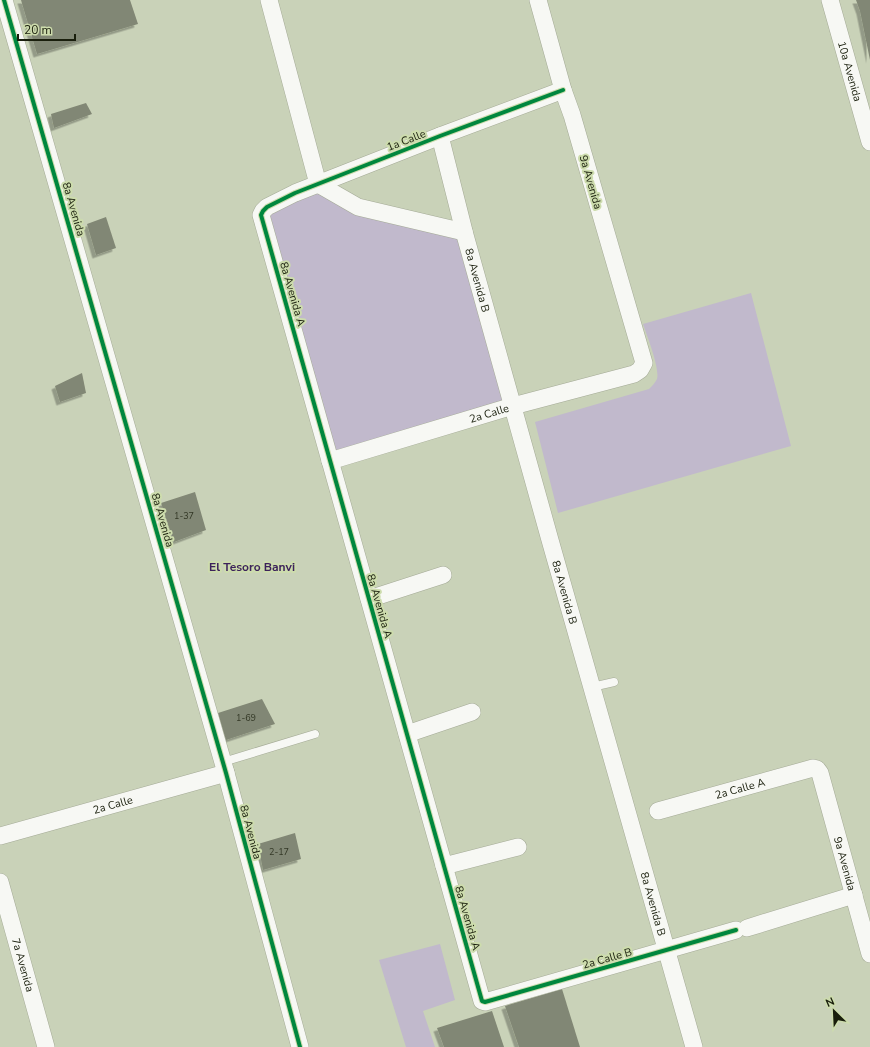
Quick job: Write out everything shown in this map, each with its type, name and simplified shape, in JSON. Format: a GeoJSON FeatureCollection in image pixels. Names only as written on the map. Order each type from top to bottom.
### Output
{"type":"FeatureCollection","features":[{"type":"Feature","properties":{"kind":"street","name":"8a Avenida"},"geometry":{"type":"LineString","coordinates":[[4,0],[224,768],[300,1047]]}},
{"type":"Feature","properties":{"kind":"street"},"geometry":{"type":"LineString","coordinates":[[269,0],[318,184],[358,207],[464,232]]}},
{"type":"Feature","properties":{"kind":"street","name":"9a Avenida"},"geometry":{"type":"LineString","coordinates":[[538,0],[563,90],[572,115],[644,363]]}},
{"type":"Feature","properties":{"kind":"street","name":"10a Avenida"},"geometry":{"type":"LineString","coordinates":[[830,0],[870,142]]}},
{"type":"Feature","properties":{"kind":"street","name":"1a Calle"},"geometry":{"type":"LineString","coordinates":[[261,215],[267,207],[295,192],[563,90]]}},
{"type":"Feature","properties":{"kind":"street","name":"8a Avenida B"},"geometry":{"type":"LineString","coordinates":[[440,136],[464,232],[694,1047]]}},
{"type":"Feature","properties":{"kind":"street","name":"8a Avenida A"},"geometry":{"type":"LineString","coordinates":[[261,215],[482,1001],[484,1002]]}},
{"type":"Feature","properties":{"kind":"street","name":"2a Calle"},"geometry":{"type":"LineString","coordinates":[[330,461],[513,406],[634,374],[640,370],[644,363]]}},
{"type":"Feature","properties":{"kind":"street"},"geometry":{"type":"LineString","coordinates":[[369,598],[443,575]]}},
{"type":"Feature","properties":{"kind":"street"},"geometry":{"type":"LineString","coordinates":[[407,734],[472,712]]}},
{"type":"Feature","properties":{"kind":"street","name":"2a Calle"},"geometry":{"type":"LineString","coordinates":[[0,836],[224,768]]}},
{"type":"Feature","properties":{"kind":"street","name":"2a Calle A"},"geometry":{"type":"LineString","coordinates":[[658,811],[813,768],[817,769],[820,773]]}},
{"type":"Feature","properties":{"kind":"street","name":"9a Avenida"},"geometry":{"type":"LineString","coordinates":[[820,773],[870,954]]}},
{"type":"Feature","properties":{"kind":"street"},"geometry":{"type":"LineString","coordinates":[[444,866],[518,847]]}},
{"type":"Feature","properties":{"kind":"street","name":"7a Avenida"},"geometry":{"type":"LineString","coordinates":[[0,882],[46,1047]]}},
{"type":"Feature","properties":{"kind":"street","name":"2a Calle B"},"geometry":{"type":"LineString","coordinates":[[484,1002],[742,929],[854,895]]}},
{"type":"Feature","properties":{"kind":"lane"},"geometry":{"type":"LineString","coordinates":[[592,687],[614,682]]}},
{"type":"Feature","properties":{"kind":"lane"},"geometry":{"type":"LineString","coordinates":[[224,768],[315,734]]}},
{"type":"Feature","properties":{"kind":"shaded area"},"geometry":{"type":"Polygon","coordinates":[[[317,191],[459,237],[506,402],[335,453],[267,214],[317,191]]]}},
{"type":"Feature","properties":{"kind":"shaded area"},"geometry":{"type":"Polygon","coordinates":[[[751,293],[791,446],[558,513],[535,422],[649,389],[657,379],[657,367],[643,324],[751,293]]]}},
{"type":"Feature","properties":{"kind":"shaded area"},"geometry":{"type":"Polygon","coordinates":[[[440,944],[455,1000],[423,1011],[435,1047],[406,1047],[379,960],[440,944]]]}},
{"type":"Feature","properties":{"kind":"building"},"geometry":{"type":"Polygon","coordinates":[[[21,0],[130,0],[138,24],[37,54],[21,0]]]}},
{"type":"Feature","properties":{"kind":"building"},"geometry":{"type":"Polygon","coordinates":[[[856,0],[870,0],[870,60],[860,11],[856,0]]]}},
{"type":"Feature","properties":{"kind":"building"},"geometry":{"type":"Polygon","coordinates":[[[86,103],[92,114],[54,128],[51,114],[86,103]]]}},
{"type":"Feature","properties":{"kind":"building"},"geometry":{"type":"Polygon","coordinates":[[[106,217],[116,248],[96,255],[87,224],[106,217]]]}},
{"type":"Feature","properties":{"kind":"building"},"geometry":{"type":"Polygon","coordinates":[[[82,373],[86,393],[60,402],[55,386],[82,373]]]}},
{"type":"Feature","properties":{"kind":"building"},"geometry":{"type":"Polygon","coordinates":[[[195,492],[206,530],[174,542],[161,503],[195,492]]]}},
{"type":"Feature","properties":{"kind":"building"},"geometry":{"type":"Polygon","coordinates":[[[262,699],[275,724],[226,740],[218,713],[262,699]]]}},
{"type":"Feature","properties":{"kind":"building"},"geometry":{"type":"Polygon","coordinates":[[[295,833],[301,859],[263,870],[258,844],[295,833]]]}},
{"type":"Feature","properties":{"kind":"building"},"geometry":{"type":"Polygon","coordinates":[[[562,989],[580,1047],[519,1047],[505,1006],[562,989]]]}},
{"type":"Feature","properties":{"kind":"building"},"geometry":{"type":"Polygon","coordinates":[[[492,1011],[504,1047],[444,1047],[437,1028],[492,1011]]]}},
{"type":"Feature","properties":{"kind":"cycle path"},"geometry":{"type":"LineString","coordinates":[[4,0],[226,773],[300,1047]]}},
{"type":"Feature","properties":{"kind":"cycle path"},"geometry":{"type":"LineString","coordinates":[[563,90],[295,193],[267,207],[261,215],[482,1001],[485,1002],[736,930]]}},
{"type":"Feature","properties":{"kind":"district","name":"El Tesoro Banvi"},"geometry":{"type":"Point","coordinates":[252,567]}}]}
